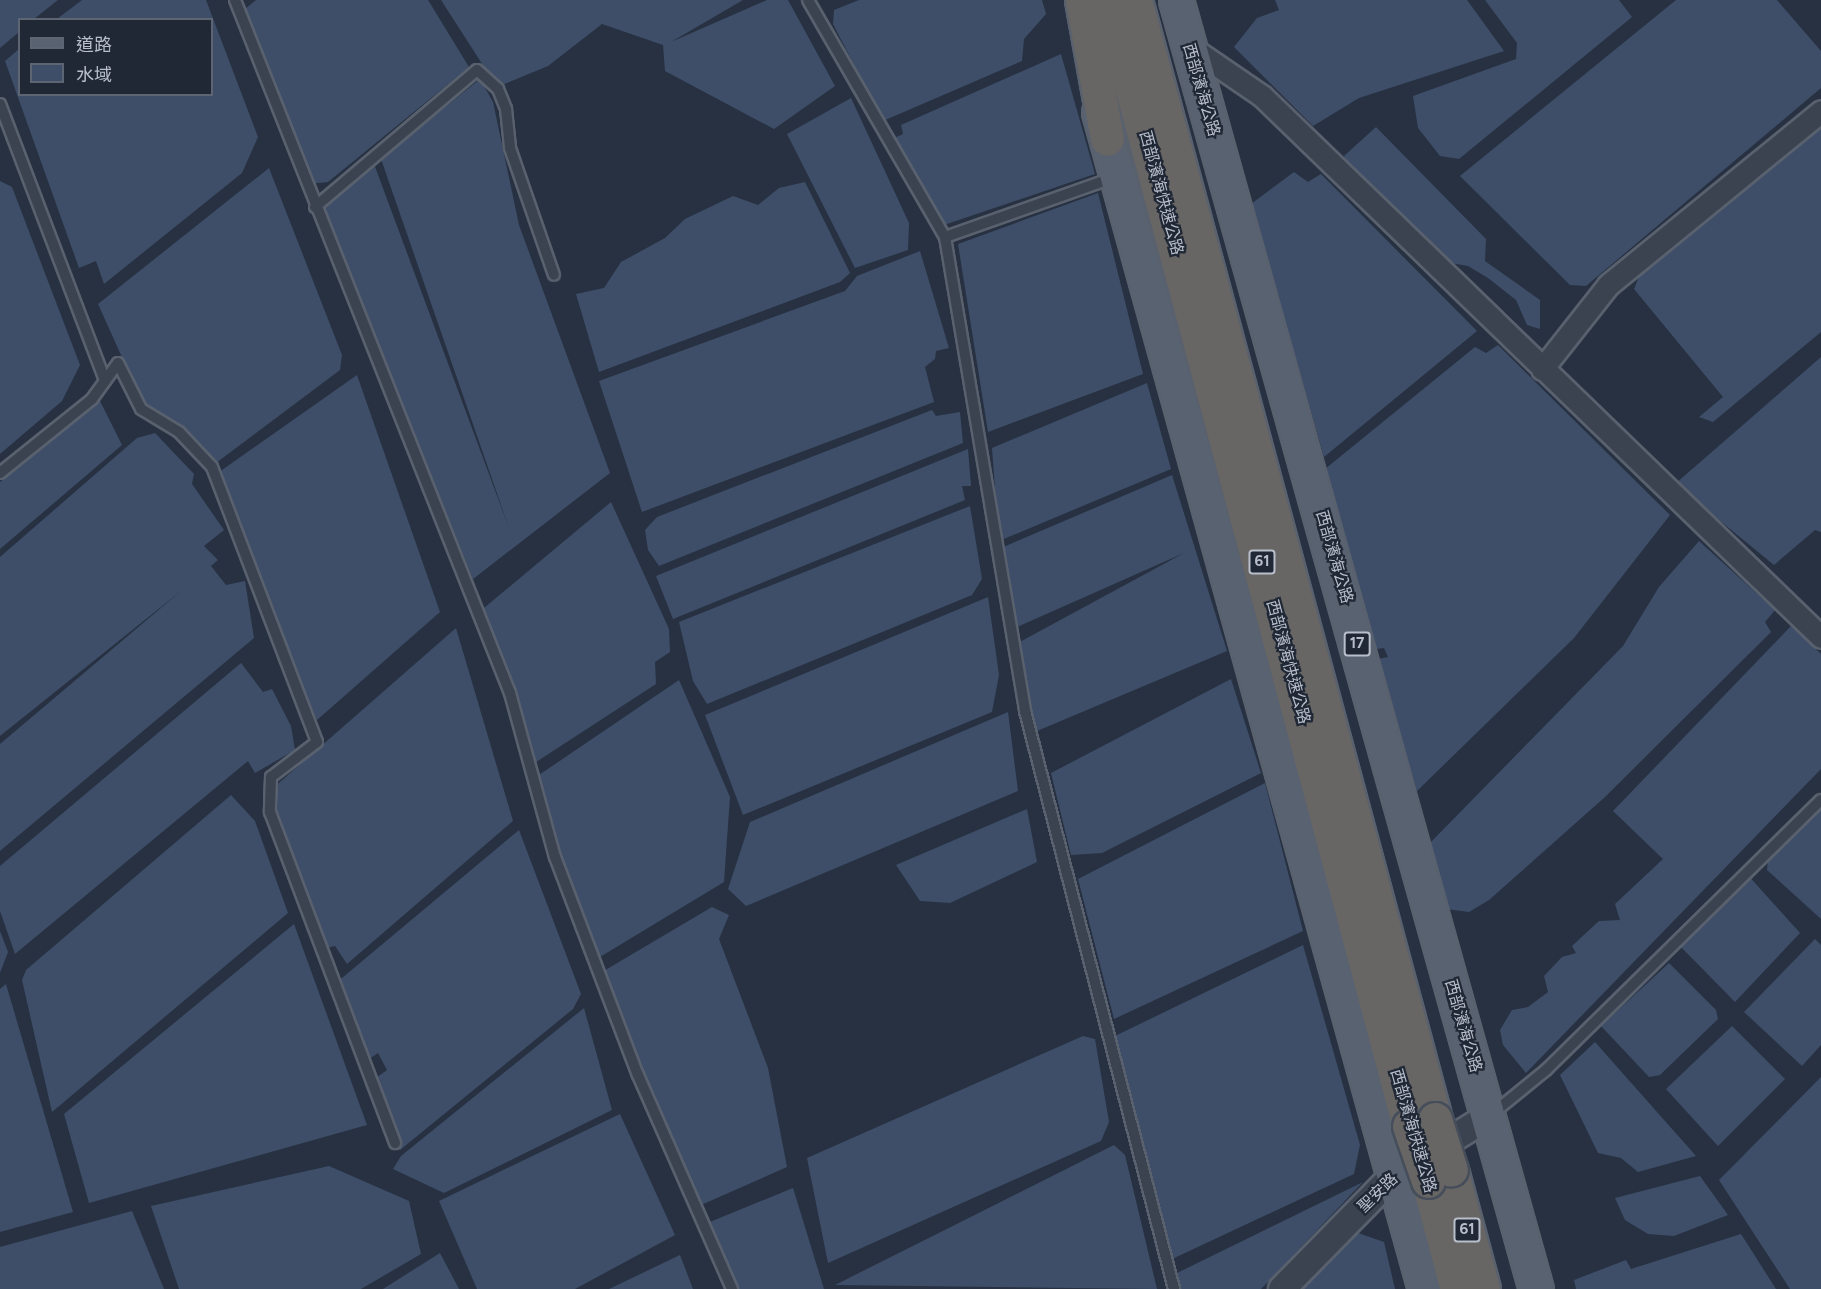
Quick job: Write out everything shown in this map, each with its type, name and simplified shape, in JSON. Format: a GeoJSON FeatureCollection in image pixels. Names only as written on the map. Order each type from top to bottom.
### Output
{"type":"FeatureCollection","features":[{"type":"Feature","properties":{"kind":"highway"},"geometry":{"type":"LineString","coordinates":[[1082,0],[1107,139]]}},
{"type":"Feature","properties":{"kind":"highway","name":"西部濱海快速公路"},"geometry":{"type":"LineString","coordinates":[[1108,0],[1422,1122],[1439,1176],[1483,1289]]}},
{"type":"Feature","properties":{"kind":"highway","name":"西部濱海快速公路"},"geometry":{"type":"LineString","coordinates":[[1135,0],[1422,1122]]}},
{"type":"Feature","properties":{"kind":"highway","name":"西部濱海快速公路"},"geometry":{"type":"LineString","coordinates":[[1439,1176],[1457,1289]]}},
{"type":"Feature","properties":{"kind":"main road"},"geometry":{"type":"LineString","coordinates":[[1070,0],[1425,1289]]}},
{"type":"Feature","properties":{"kind":"main road","name":"西部濱海公路"},"geometry":{"type":"LineString","coordinates":[[1176,0],[1536,1289]]}},
{"type":"Feature","properties":{"kind":"street"},"geometry":{"type":"LineString","coordinates":[[1189,46],[1262,96],[1821,637]]}},
{"type":"Feature","properties":{"kind":"street"},"geometry":{"type":"LineString","coordinates":[[1542,369],[1608,285],[1821,111]]}},
{"type":"Feature","properties":{"kind":"street","name":"聖安路"},"geometry":{"type":"LineString","coordinates":[[1282,1289],[1394,1175],[1489,1116]]}},
{"type":"Feature","properties":{"kind":"lane"},"geometry":{"type":"LineString","coordinates":[[235,0],[315,207],[510,693],[555,857],[630,1053],[732,1289]]}},
{"type":"Feature","properties":{"kind":"lane"},"geometry":{"type":"LineString","coordinates":[[808,0],[945,237],[1025,711],[1174,1289]]}},
{"type":"Feature","properties":{"kind":"lane"},"geometry":{"type":"LineString","coordinates":[[315,207],[477,70],[498,89],[506,109],[510,148],[554,274]]}},
{"type":"Feature","properties":{"kind":"lane"},"geometry":{"type":"LineString","coordinates":[[0,104],[105,380]]}},
{"type":"Feature","properties":{"kind":"lane"},"geometry":{"type":"LineString","coordinates":[[945,237],[1118,176]]}},
{"type":"Feature","properties":{"kind":"lane"},"geometry":{"type":"LineString","coordinates":[[0,473],[92,399],[118,363],[141,409],[179,432],[212,467],[316,742],[271,777],[270,812],[395,1143]]}},
{"type":"Feature","properties":{"kind":"lane"},"geometry":{"type":"LineString","coordinates":[[1489,1116],[1546,1070],[1821,800]]}},
{"type":"Feature","properties":{"kind":"water"},"geometry":{"type":"Polygon","coordinates":[[[0,0],[58,0],[35,18],[18,18],[18,33],[0,48],[0,0]]]}},
{"type":"Feature","properties":{"kind":"water"},"geometry":{"type":"Polygon","coordinates":[[[82,0],[206,0],[213,18],[58,18],[82,0]]]}},
{"type":"Feature","properties":{"kind":"water"},"geometry":{"type":"Polygon","coordinates":[[[256,0],[428,0],[469,67],[328,182],[307,184],[235,17],[256,0]]]}},
{"type":"Feature","properties":{"kind":"water"},"geometry":{"type":"Polygon","coordinates":[[[441,0],[743,0],[671,42],[767,0],[788,0],[835,86],[774,129],[665,71],[663,45],[602,24],[548,66],[497,87],[441,0]]]}},
{"type":"Feature","properties":{"kind":"water"},"geometry":{"type":"Polygon","coordinates":[[[859,0],[1042,0],[1046,14],[1024,39],[1022,61],[883,121],[833,24],[834,10],[859,0]]]}},
{"type":"Feature","properties":{"kind":"water"},"geometry":{"type":"Polygon","coordinates":[[[1275,0],[1467,0],[1504,51],[1359,98],[1313,126],[1234,47],[1257,18],[1279,10],[1275,0]]]}},
{"type":"Feature","properties":{"kind":"water"},"geometry":{"type":"Polygon","coordinates":[[[1485,0],[1619,0],[1632,17],[1459,159],[1440,156],[1418,128],[1413,96],[1516,59],[1517,43],[1485,0]]]}},
{"type":"Feature","properties":{"kind":"water"},"geometry":{"type":"Polygon","coordinates":[[[1676,0],[1777,0],[1821,51],[1821,88],[1586,286],[1570,285],[1460,176],[1676,0]]]}},
{"type":"Feature","properties":{"kind":"water"},"geometry":{"type":"Polygon","coordinates":[[[213,18],[258,137],[242,173],[104,284],[96,261],[79,268],[5,61],[18,50],[18,96],[213,96],[213,18]]]}},
{"type":"Feature","properties":{"kind":"water"},"geometry":{"type":"Polygon","coordinates":[[[1061,54],[1095,174],[938,227],[892,139],[903,134],[901,125],[1061,54]]]}},
{"type":"Feature","properties":{"kind":"water"},"geometry":{"type":"Polygon","coordinates":[[[480,79],[493,102],[519,225],[610,473],[473,579],[321,205],[374,164],[509,528],[381,159],[480,79]]]}},
{"type":"Feature","properties":{"kind":"water"},"geometry":{"type":"Polygon","coordinates":[[[851,98],[909,223],[908,250],[855,268],[787,134],[851,98]]]}},
{"type":"Feature","properties":{"kind":"water"},"geometry":{"type":"Polygon","coordinates":[[[1376,127],[1486,239],[1485,261],[1540,300],[1540,329],[1527,325],[1516,300],[1488,278],[1468,266],[1445,262],[1349,169],[1344,156],[1376,127]]]}},
{"type":"Feature","properties":{"kind":"water"},"geometry":{"type":"Polygon","coordinates":[[[1821,127],[1821,332],[1713,422],[1699,417],[1723,397],[1634,289],[1640,274],[1821,127]]]}},
{"type":"Feature","properties":{"kind":"water"},"geometry":{"type":"Polygon","coordinates":[[[269,168],[342,355],[340,370],[216,463],[144,406],[98,304],[269,168]]]}},
{"type":"Feature","properties":{"kind":"water"},"geometry":{"type":"Polygon","coordinates":[[[1294,172],[1308,182],[1321,174],[1477,331],[1324,457],[1251,204],[1294,172]]]}},
{"type":"Feature","properties":{"kind":"water"},"geometry":{"type":"Polygon","coordinates":[[[0,181],[12,187],[80,365],[62,401],[0,454],[0,181]]]}},
{"type":"Feature","properties":{"kind":"water"},"geometry":{"type":"Polygon","coordinates":[[[805,182],[850,273],[840,282],[599,372],[576,294],[604,288],[621,262],[665,238],[685,219],[733,196],[758,205],[779,188],[805,182]]]}},
{"type":"Feature","properties":{"kind":"water"},"geometry":{"type":"Polygon","coordinates":[[[1098,193],[1143,374],[988,432],[958,244],[1098,193]]]}},
{"type":"Feature","properties":{"kind":"water"},"geometry":{"type":"Polygon","coordinates":[[[920,251],[949,348],[936,351],[935,359],[925,367],[934,402],[642,512],[599,381],[845,291],[857,276],[920,251]]]}},
{"type":"Feature","properties":{"kind":"water"},"geometry":{"type":"Polygon","coordinates":[[[1498,345],[1670,515],[1574,638],[1417,791],[1378,659],[1388,657],[1384,648],[1376,649],[1325,469],[1475,347],[1486,353],[1498,345]]]}},
{"type":"Feature","properties":{"kind":"water"},"geometry":{"type":"Polygon","coordinates":[[[1821,357],[1821,532],[1815,530],[1774,565],[1675,484],[1821,357]]]}},
{"type":"Feature","properties":{"kind":"water"},"geometry":{"type":"Polygon","coordinates":[[[357,375],[440,612],[317,720],[216,492],[222,470],[357,375]]]}},
{"type":"Feature","properties":{"kind":"water"},"geometry":{"type":"Polygon","coordinates":[[[1147,383],[1171,469],[999,541],[992,448],[1147,383]]]}},
{"type":"Feature","properties":{"kind":"water"},"geometry":{"type":"Polygon","coordinates":[[[98,397],[122,445],[0,549],[0,482],[98,397]]]}},
{"type":"Feature","properties":{"kind":"water"},"geometry":{"type":"Polygon","coordinates":[[[932,410],[936,416],[960,412],[963,443],[659,566],[648,550],[645,530],[657,517],[932,410]]]}},
{"type":"Feature","properties":{"kind":"water"},"geometry":{"type":"Polygon","coordinates":[[[155,433],[194,474],[192,484],[224,530],[204,546],[218,560],[211,566],[226,585],[245,581],[254,638],[0,851],[0,744],[181,591],[0,736],[0,557],[137,438],[155,433]]]}},
{"type":"Feature","properties":{"kind":"water"},"geometry":{"type":"Polygon","coordinates":[[[968,449],[971,486],[962,486],[965,500],[673,619],[656,576],[968,449]]]}},
{"type":"Feature","properties":{"kind":"water"},"geometry":{"type":"Polygon","coordinates":[[[1172,475],[1227,651],[1037,731],[1016,644],[1184,553],[1017,627],[1011,623],[1001,548],[1172,475]]]}},
{"type":"Feature","properties":{"kind":"water"},"geometry":{"type":"Polygon","coordinates":[[[611,502],[669,629],[670,652],[655,662],[656,684],[530,766],[478,613],[611,502]]]}},
{"type":"Feature","properties":{"kind":"water"},"geometry":{"type":"Polygon","coordinates":[[[970,506],[982,579],[972,595],[707,704],[693,681],[679,622],[970,506]]]}},
{"type":"Feature","properties":{"kind":"water"},"geometry":{"type":"Polygon","coordinates":[[[1699,541],[1775,610],[1765,622],[1771,632],[1605,797],[1489,900],[1469,912],[1446,909],[1429,844],[1623,646],[1659,587],[1699,541]]]}},
{"type":"Feature","properties":{"kind":"water"},"geometry":{"type":"Polygon","coordinates":[[[988,597],[999,675],[992,712],[743,815],[705,715],[988,597]]]}},
{"type":"Feature","properties":{"kind":"water"},"geometry":{"type":"Polygon","coordinates":[[[1791,626],[1821,654],[1821,769],[1526,1073],[1503,1045],[1500,1030],[1512,1010],[1528,1007],[1548,992],[1544,976],[1562,957],[1576,953],[1572,946],[1599,921],[1620,920],[1615,904],[1663,859],[1613,811],[1791,626]]]}},
{"type":"Feature","properties":{"kind":"water"},"geometry":{"type":"Polygon","coordinates":[[[456,628],[513,821],[347,964],[335,946],[322,949],[266,809],[272,789],[456,628]]]}},
{"type":"Feature","properties":{"kind":"water"},"geometry":{"type":"Polygon","coordinates":[[[241,663],[263,692],[272,689],[291,726],[295,750],[255,773],[248,761],[15,954],[0,911],[0,866],[241,663]]]}},
{"type":"Feature","properties":{"kind":"water"},"geometry":{"type":"Polygon","coordinates":[[[1231,679],[1261,773],[1102,853],[1071,855],[1051,773],[1231,679]]]}},
{"type":"Feature","properties":{"kind":"water"},"geometry":{"type":"Polygon","coordinates":[[[679,680],[730,797],[724,882],[595,960],[536,777],[679,680]]]}},
{"type":"Feature","properties":{"kind":"water"},"geometry":{"type":"Polygon","coordinates":[[[1008,712],[1018,791],[746,906],[728,889],[750,822],[1008,712]]]}},
{"type":"Feature","properties":{"kind":"water"},"geometry":{"type":"Polygon","coordinates":[[[1265,783],[1303,931],[1114,1019],[1078,879],[1265,783]]]}},
{"type":"Feature","properties":{"kind":"water"},"geometry":{"type":"Polygon","coordinates":[[[231,795],[255,821],[288,913],[52,1112],[22,980],[26,970],[231,795]]]}},
{"type":"Feature","properties":{"kind":"water"},"geometry":{"type":"Polygon","coordinates":[[[1821,808],[1821,919],[1767,870],[1768,859],[1821,808]]]}},
{"type":"Feature","properties":{"kind":"water"},"geometry":{"type":"Polygon","coordinates":[[[1027,809],[1037,862],[950,903],[920,901],[896,865],[1027,809]]]}},
{"type":"Feature","properties":{"kind":"water"},"geometry":{"type":"Polygon","coordinates":[[[519,830],[581,994],[573,1009],[400,1150],[365,1086],[387,1070],[378,1053],[362,1064],[330,988],[519,830]]]}},
{"type":"Feature","properties":{"kind":"water"},"geometry":{"type":"Polygon","coordinates":[[[1746,873],[1800,933],[1735,1002],[1676,942],[1746,873]]]}},
{"type":"Feature","properties":{"kind":"water"},"geometry":{"type":"Polygon","coordinates":[[[712,907],[729,915],[719,939],[768,1068],[787,1167],[692,1209],[602,972],[712,907]]]}},
{"type":"Feature","properties":{"kind":"water"},"geometry":{"type":"Polygon","coordinates":[[[294,924],[367,1125],[89,1203],[64,1114],[294,924]]]}},
{"type":"Feature","properties":{"kind":"water"},"geometry":{"type":"Polygon","coordinates":[[[0,931],[8,952],[0,973],[0,931]]]}},
{"type":"Feature","properties":{"kind":"water"},"geometry":{"type":"Polygon","coordinates":[[[1815,939],[1821,945],[1821,1045],[1802,1066],[1744,1012],[1815,939]]]}},
{"type":"Feature","properties":{"kind":"water"},"geometry":{"type":"Polygon","coordinates":[[[1303,945],[1360,1145],[1354,1174],[1170,1260],[1115,1036],[1303,945]]]}},
{"type":"Feature","properties":{"kind":"water"},"geometry":{"type":"Polygon","coordinates":[[[1669,963],[1716,1010],[1718,1019],[1660,1075],[1649,1077],[1601,1026],[1669,963]]]}},
{"type":"Feature","properties":{"kind":"water"},"geometry":{"type":"Polygon","coordinates":[[[6,984],[73,1212],[0,1232],[0,989],[6,984]]]}},
{"type":"Feature","properties":{"kind":"water"},"geometry":{"type":"Polygon","coordinates":[[[584,1008],[612,1110],[444,1193],[393,1169],[401,1156],[584,1008]]]}},
{"type":"Feature","properties":{"kind":"water"},"geometry":{"type":"Polygon","coordinates":[[[1732,1026],[1785,1079],[1718,1146],[1666,1089],[1732,1026]]]}},
{"type":"Feature","properties":{"kind":"water"},"geometry":{"type":"Polygon","coordinates":[[[1083,1036],[1095,1039],[1109,1122],[1101,1141],[828,1263],[807,1158],[1083,1036]]]}},
{"type":"Feature","properties":{"kind":"water"},"geometry":{"type":"Polygon","coordinates":[[[1595,1042],[1696,1156],[1638,1172],[1621,1158],[1598,1153],[1560,1075],[1595,1042]]]}},
{"type":"Feature","properties":{"kind":"water"},"geometry":{"type":"Polygon","coordinates":[[[1821,1077],[1821,1289],[1790,1289],[1719,1180],[1821,1077]]]}},
{"type":"Feature","properties":{"kind":"water"},"geometry":{"type":"Polygon","coordinates":[[[620,1114],[675,1235],[575,1289],[477,1289],[439,1201],[620,1114]]]}},
{"type":"Feature","properties":{"kind":"water"},"geometry":{"type":"Polygon","coordinates":[[[1114,1145],[1125,1155],[1157,1289],[835,1285],[1114,1145]]]}},
{"type":"Feature","properties":{"kind":"water"},"geometry":{"type":"Polygon","coordinates":[[[329,1166],[409,1201],[421,1254],[361,1289],[179,1289],[151,1206],[329,1166]]]}},
{"type":"Feature","properties":{"kind":"water"},"geometry":{"type":"Polygon","coordinates":[[[1700,1176],[1728,1215],[1674,1236],[1648,1234],[1625,1220],[1615,1198],[1700,1176]]]}},
{"type":"Feature","properties":{"kind":"water"},"geometry":{"type":"Polygon","coordinates":[[[1363,1182],[1261,1289],[1177,1289],[1173,1275],[1363,1182]]]}},
{"type":"Feature","properties":{"kind":"water"},"geometry":{"type":"Polygon","coordinates":[[[793,1188],[824,1289],[732,1289],[705,1224],[793,1188]]]}},
{"type":"Feature","properties":{"kind":"water"},"geometry":{"type":"Polygon","coordinates":[[[132,1211],[164,1289],[0,1289],[0,1247],[132,1211]]]}},
{"type":"Feature","properties":{"kind":"water"},"geometry":{"type":"Polygon","coordinates":[[[1358,1233],[1384,1242],[1395,1289],[1302,1289],[1358,1233]]]}},
{"type":"Feature","properties":{"kind":"water"},"geometry":{"type":"Polygon","coordinates":[[[1741,1234],[1776,1289],[1576,1289],[1574,1280],[1626,1260],[1631,1269],[1741,1234]]]}},
{"type":"Feature","properties":{"kind":"water"},"geometry":{"type":"Polygon","coordinates":[[[440,1253],[459,1289],[383,1289],[440,1253]]]}},
{"type":"Feature","properties":{"kind":"water"},"geometry":{"type":"Polygon","coordinates":[[[680,1255],[693,1289],[609,1289],[680,1255]]]}}]}
